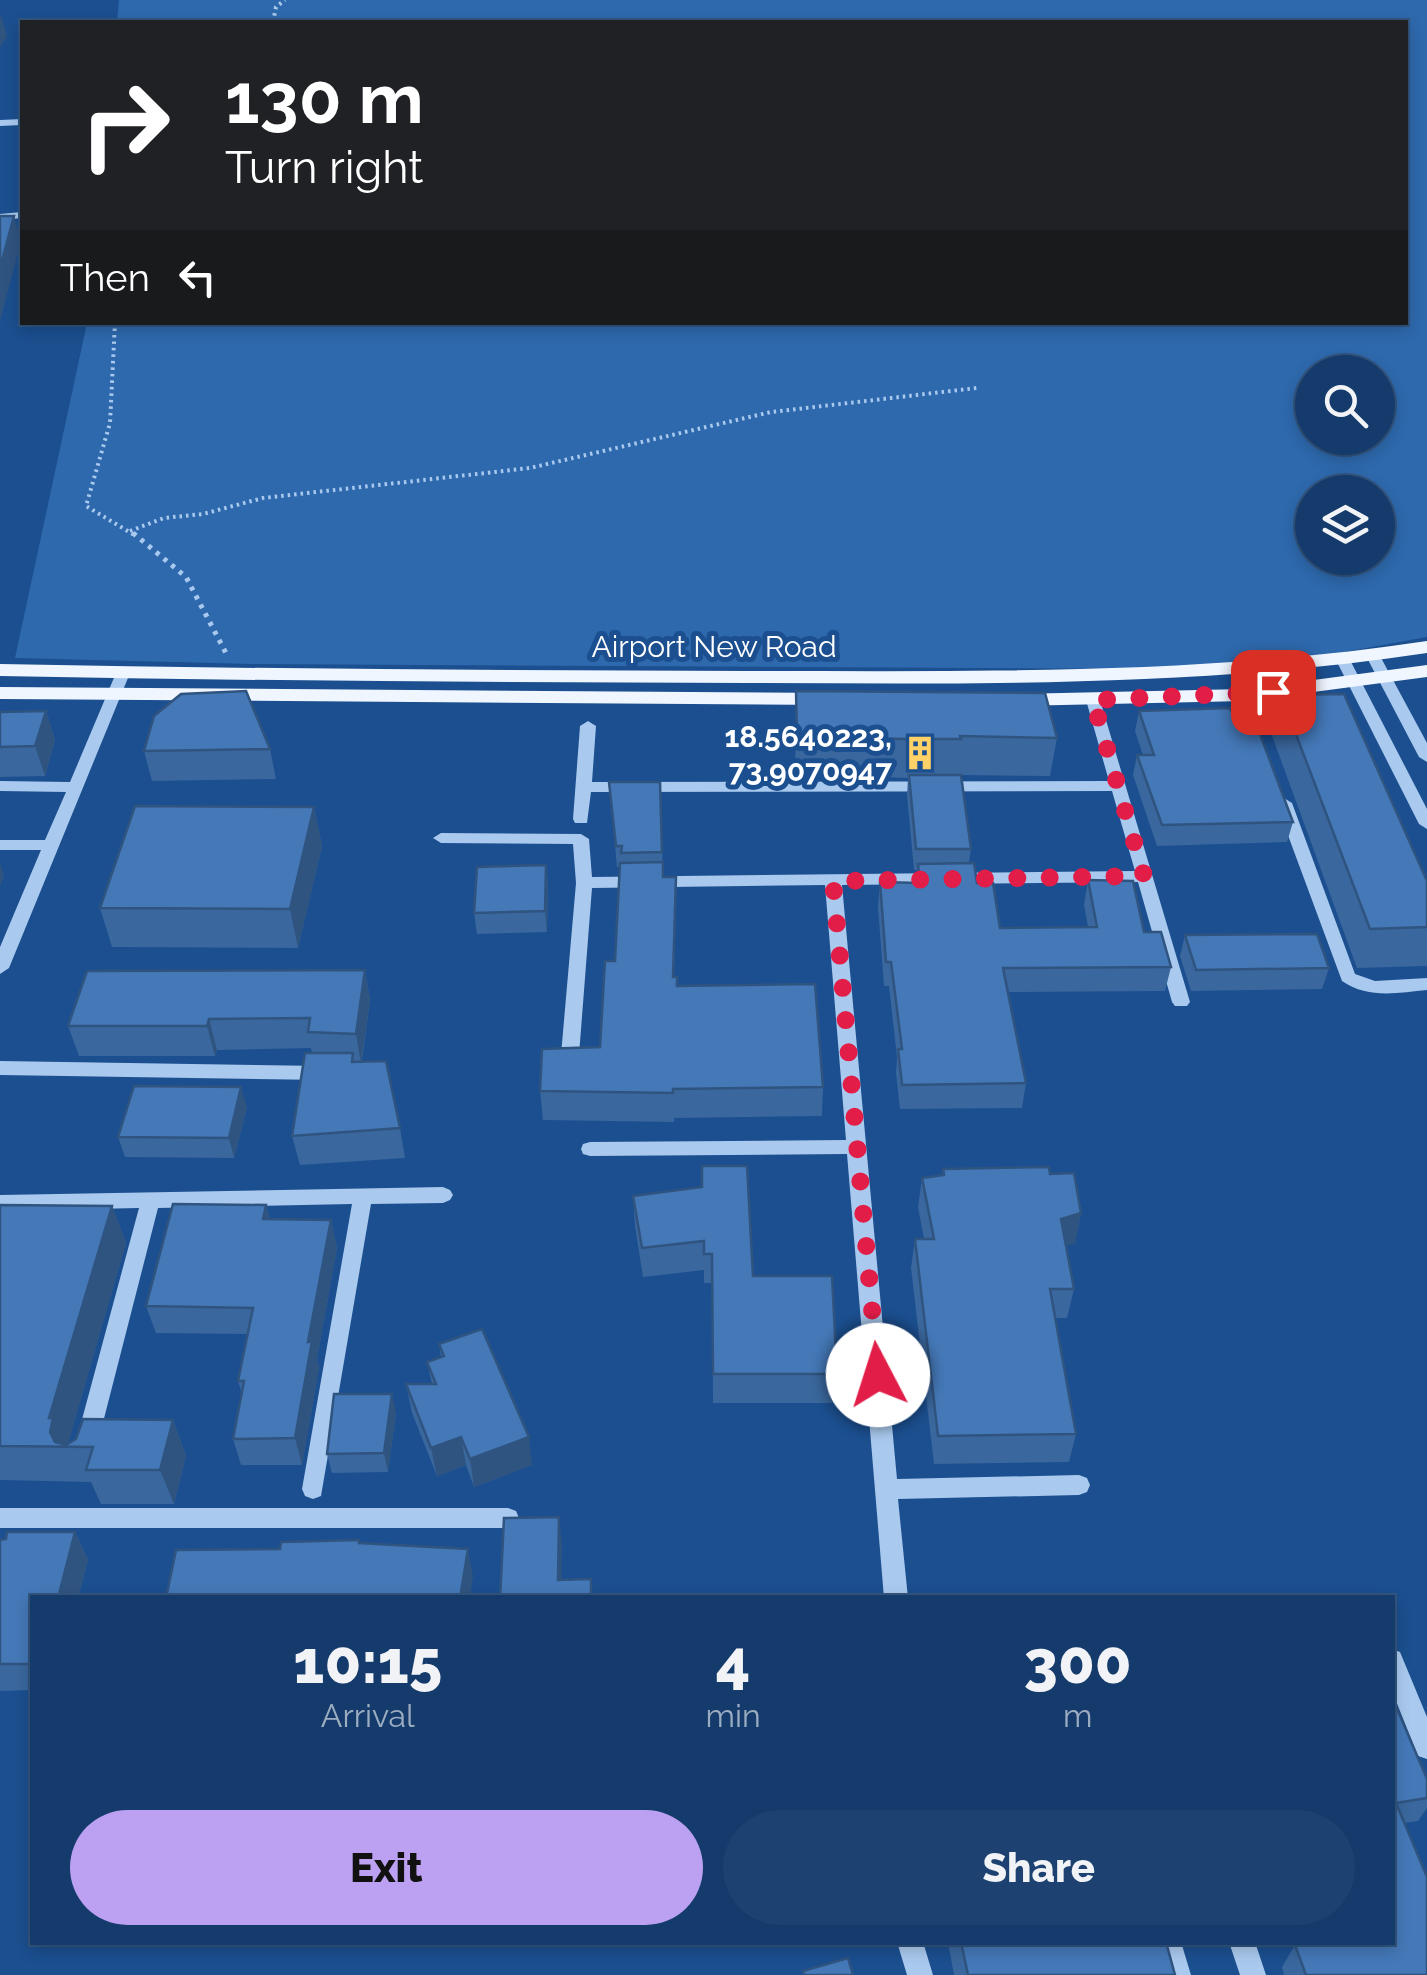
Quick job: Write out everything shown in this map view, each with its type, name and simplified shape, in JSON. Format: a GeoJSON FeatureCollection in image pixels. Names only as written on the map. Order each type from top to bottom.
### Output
{"type":"FeatureCollection","features":[{"type":"Feature","properties":{"kind":"main road","name":"Airport New Road"},"geometry":{"type":"LineString","coordinates":[[0,670],[238,675],[1112,677],[1343,660],[1427,647]]}},
{"type":"Feature","properties":{"kind":"main road","name":"Airport New Road"},"geometry":{"type":"LineString","coordinates":[[0,693],[1093,700],[1245,694],[1427,671]]}},
{"type":"Feature","properties":{"kind":"street"},"geometry":{"type":"LineString","coordinates":[[1373,656],[1420,730],[1427,757]]}},
{"type":"Feature","properties":{"kind":"street"},"geometry":{"type":"LineString","coordinates":[[1343,660],[1427,824]]}},
{"type":"Feature","properties":{"kind":"street"},"geometry":{"type":"LineString","coordinates":[[0,968],[123,673]]}},
{"type":"Feature","properties":{"kind":"street"},"geometry":{"type":"LineString","coordinates":[[1093,700],[1181,1002]]}},
{"type":"Feature","properties":{"kind":"street"},"geometry":{"type":"LineString","coordinates":[[581,818],[588,726]]}},
{"type":"Feature","properties":{"kind":"street"},"geometry":{"type":"LineString","coordinates":[[1276,780],[1348,977],[1358,986],[1372,988],[1427,984]]}},
{"type":"Feature","properties":{"kind":"street"},"geometry":{"type":"LineString","coordinates":[[0,786],[75,787]]}},
{"type":"Feature","properties":{"kind":"street"},"geometry":{"type":"LineString","coordinates":[[584,787],[1118,786]]}},
{"type":"Feature","properties":{"kind":"street"},"geometry":{"type":"LineString","coordinates":[[441,838],[581,839],[584,883],[570,1054]]}},
{"type":"Feature","properties":{"kind":"street"},"geometry":{"type":"LineString","coordinates":[[0,845],[52,845]]}},
{"type":"Feature","properties":{"kind":"street"},"geometry":{"type":"LineString","coordinates":[[584,883],[1144,876]]}},
{"type":"Feature","properties":{"kind":"street"},"geometry":{"type":"LineString","coordinates":[[833,881],[896,1595]]}},
{"type":"Feature","properties":{"kind":"street"},"geometry":{"type":"LineString","coordinates":[[0,1068],[336,1073]]}},
{"type":"Feature","properties":{"kind":"street"},"geometry":{"type":"LineString","coordinates":[[590,1150],[857,1147]]}},
{"type":"Feature","properties":{"kind":"street"},"geometry":{"type":"LineString","coordinates":[[0,1203],[443,1196]]}},
{"type":"Feature","properties":{"kind":"street"},"geometry":{"type":"LineString","coordinates":[[312,1489],[362,1200]]}},
{"type":"Feature","properties":{"kind":"street"},"geometry":{"type":"LineString","coordinates":[[80,1466],[150,1202]]}},
{"type":"Feature","properties":{"kind":"street"},"geometry":{"type":"LineString","coordinates":[[888,1489],[1079,1485]]}},
{"type":"Feature","properties":{"kind":"street"},"geometry":{"type":"LineString","coordinates":[[0,1518],[508,1518]]}},
{"type":"Feature","properties":{"kind":"street"},"geometry":{"type":"LineString","coordinates":[[1395,1667],[1427,1747]]}},
{"type":"Feature","properties":{"kind":"street"},"geometry":{"type":"LineString","coordinates":[[911,1945],[920,1975]]}},
{"type":"Feature","properties":{"kind":"street"},"geometry":{"type":"LineString","coordinates":[[1169,1945],[1178,1975]]}},
{"type":"Feature","properties":{"kind":"street"},"geometry":{"type":"LineString","coordinates":[[1243,1945],[1252,1975]]}},
{"type":"Feature","properties":{"kind":"path"},"geometry":{"type":"LineString","coordinates":[[115,325],[110,424],[86,506],[130,530],[186,577],[238,675]]}},
{"type":"Feature","properties":{"kind":"path"},"geometry":{"type":"LineString","coordinates":[[130,530],[164,518],[203,514],[263,498],[530,468],[771,412],[978,388]]}},
{"type":"Feature","properties":{"kind":"shaded area"},"geometry":{"type":"Polygon","coordinates":[[[119,0],[1427,0],[1427,637],[1305,659],[1155,669],[252,664],[15,658],[87,325],[1408,325],[1408,20],[117,20],[119,0]]]}},
{"type":"Feature","properties":{"kind":"building"},"geometry":{"type":"Polygon","coordinates":[[[0,216],[14,216],[0,268],[0,216]]]}},
{"type":"Feature","properties":{"kind":"building"},"geometry":{"type":"Polygon","coordinates":[[[246,691],[270,749],[144,751],[154,716],[181,694],[246,691]]]}},
{"type":"Feature","properties":{"kind":"building"},"geometry":{"type":"Polygon","coordinates":[[[796,691],[1045,693],[1057,738],[797,736],[796,691]]]}},
{"type":"Feature","properties":{"kind":"building"},"geometry":{"type":"Polygon","coordinates":[[[1344,694],[1427,881],[1427,927],[1370,929],[1281,695],[1344,694]]]}},
{"type":"Feature","properties":{"kind":"building"},"geometry":{"type":"Polygon","coordinates":[[[1230,708],[1233,714],[1252,713],[1293,822],[1162,825],[1137,755],[1154,755],[1139,711],[1230,708]]]}},
{"type":"Feature","properties":{"kind":"building"},"geometry":{"type":"Polygon","coordinates":[[[46,711],[35,746],[0,747],[0,712],[46,711]]]}},
{"type":"Feature","properties":{"kind":"building"},"geometry":{"type":"Polygon","coordinates":[[[909,775],[961,775],[971,849],[916,849],[909,775]]]}},
{"type":"Feature","properties":{"kind":"building"},"geometry":{"type":"Polygon","coordinates":[[[609,782],[660,782],[662,852],[621,853],[622,846],[616,846],[609,782]]]}},
{"type":"Feature","properties":{"kind":"building"},"geometry":{"type":"Polygon","coordinates":[[[135,806],[314,807],[290,909],[100,908],[135,806]]]}},
{"type":"Feature","properties":{"kind":"building"},"geometry":{"type":"Polygon","coordinates":[[[663,862],[663,877],[676,877],[673,977],[677,977],[677,986],[815,984],[823,1087],[673,1089],[673,1093],[540,1091],[542,1049],[600,1047],[605,961],[615,961],[620,863],[663,862]]]}},
{"type":"Feature","properties":{"kind":"building"},"geometry":{"type":"Polygon","coordinates":[[[974,863],[977,883],[993,883],[1000,928],[1097,927],[1088,880],[1133,881],[1144,932],[1161,932],[1171,967],[1003,968],[1026,1083],[902,1085],[898,1049],[902,1049],[891,962],[886,962],[880,882],[920,883],[918,864],[974,863]]]}},
{"type":"Feature","properties":{"kind":"building"},"geometry":{"type":"Polygon","coordinates":[[[546,865],[545,911],[474,913],[477,867],[546,865]]]}},
{"type":"Feature","properties":{"kind":"building"},"geometry":{"type":"Polygon","coordinates":[[[1317,934],[1329,968],[1196,970],[1185,935],[1317,934]]]}},
{"type":"Feature","properties":{"kind":"building"},"geometry":{"type":"Polygon","coordinates":[[[365,970],[356,1034],[308,1032],[310,1018],[209,1019],[207,1026],[68,1026],[87,971],[365,970]]]}},
{"type":"Feature","properties":{"kind":"building"},"geometry":{"type":"Polygon","coordinates":[[[305,1053],[353,1053],[352,1062],[386,1061],[400,1128],[292,1136],[305,1053]]]}},
{"type":"Feature","properties":{"kind":"building"},"geometry":{"type":"Polygon","coordinates":[[[134,1086],[241,1087],[229,1138],[118,1137],[134,1086]]]}},
{"type":"Feature","properties":{"kind":"building"},"geometry":{"type":"Polygon","coordinates":[[[702,1166],[747,1166],[753,1276],[832,1276],[837,1374],[713,1374],[712,1254],[704,1254],[704,1241],[642,1248],[633,1196],[702,1187],[702,1166]]]}},
{"type":"Feature","properties":{"kind":"building"},"geometry":{"type":"Polygon","coordinates":[[[1049,1167],[1050,1174],[1074,1173],[1081,1213],[1061,1219],[1074,1289],[1050,1289],[1076,1434],[938,1436],[915,1239],[934,1239],[922,1178],[944,1175],[943,1169],[1049,1167]]]}},
{"type":"Feature","properties":{"kind":"building"},"geometry":{"type":"Polygon","coordinates":[[[173,1204],[266,1205],[263,1219],[331,1220],[295,1438],[233,1439],[244,1381],[238,1381],[253,1308],[146,1306],[173,1204]]]}},
{"type":"Feature","properties":{"kind":"building"},"geometry":{"type":"Polygon","coordinates":[[[0,1205],[112,1206],[49,1418],[53,1418],[50,1432],[55,1442],[66,1445],[76,1439],[83,1419],[173,1420],[160,1470],[86,1470],[93,1447],[0,1446],[0,1205]]]}},
{"type":"Feature","properties":{"kind":"building"},"geometry":{"type":"Polygon","coordinates":[[[482,1329],[529,1437],[470,1459],[461,1437],[431,1448],[406,1384],[436,1384],[427,1362],[444,1356],[439,1344],[482,1329]]]}},
{"type":"Feature","properties":{"kind":"building"},"geometry":{"type":"Polygon","coordinates":[[[334,1394],[392,1394],[384,1453],[327,1454],[334,1394]]]}},
{"type":"Feature","properties":{"kind":"building"},"geometry":{"type":"Polygon","coordinates":[[[559,1517],[558,1580],[591,1579],[591,1595],[500,1595],[504,1518],[559,1517]]]}},
{"type":"Feature","properties":{"kind":"building"},"geometry":{"type":"Polygon","coordinates":[[[7,1532],[75,1532],[59,1595],[30,1595],[30,1664],[0,1664],[0,1540],[6,1539],[7,1532]]]}},
{"type":"Feature","properties":{"kind":"building"},"geometry":{"type":"Polygon","coordinates":[[[359,1540],[468,1549],[460,1595],[167,1595],[176,1550],[280,1549],[281,1542],[359,1540]]]}},
{"type":"Feature","properties":{"kind":"building"},"geometry":{"type":"Polygon","coordinates":[[[1395,1704],[1427,1779],[1427,1798],[1396,1803],[1427,1877],[1427,1975],[1306,1975],[1295,1945],[1395,1945],[1395,1704]]]}},
{"type":"Feature","properties":{"kind":"building"},"geometry":{"type":"Polygon","coordinates":[[[962,1945],[1167,1945],[1175,1975],[968,1975],[962,1945]]]}},
{"type":"Feature","properties":{"kind":"building"},"geometry":{"type":"Polygon","coordinates":[[[848,1958],[853,1975],[804,1975],[803,1971],[848,1958]]]}},
{"type":"Feature","properties":{"kind":"place","name":"18.5640223, 73.9070947"},"geometry":{"type":"Point","coordinates":[920,753]}},
{"type":"Feature","properties":{"kind":"route"},"geometry":{"type":"LineString","coordinates":[[878,1375],[833,881],[1144,876],[1093,700],[1273,692]]}}]}
